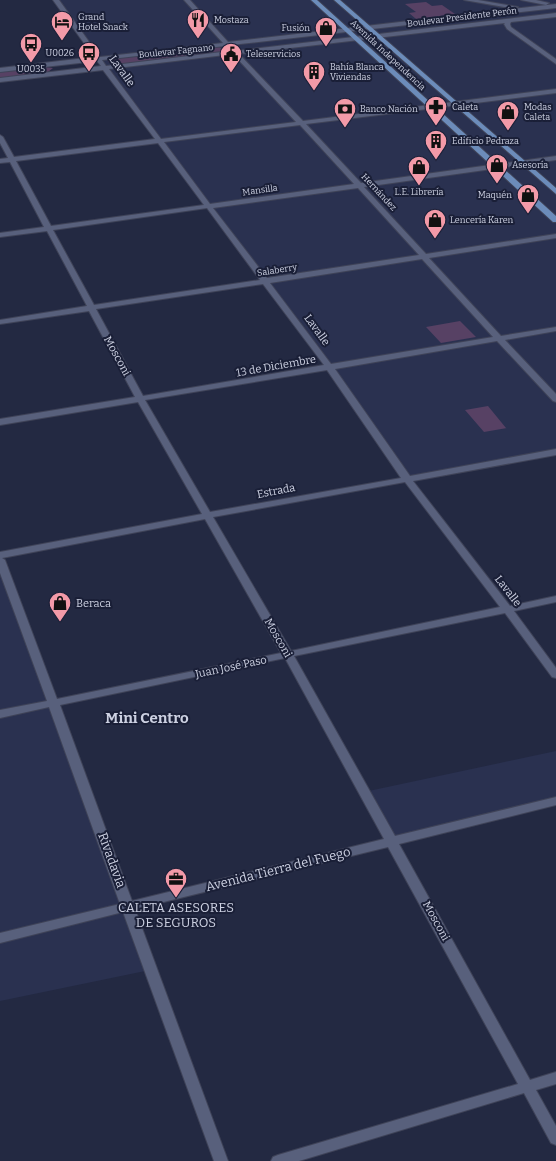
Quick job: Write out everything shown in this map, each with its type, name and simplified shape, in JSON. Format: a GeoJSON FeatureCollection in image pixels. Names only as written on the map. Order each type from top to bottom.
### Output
{"type":"FeatureCollection","features":[{"type":"Feature","properties":{"kind":"main road","name":"Avenida Independencia"},"geometry":{"type":"LineString","coordinates":[[314,0],[556,220]]}},
{"type":"Feature","properties":{"kind":"main road","name":"Avenida Independencia"},"geometry":{"type":"LineString","coordinates":[[337,0],[556,192]]}},
{"type":"Feature","properties":{"kind":"street","name":"Lavalle"},"geometry":{"type":"LineString","coordinates":[[56,0],[104,68],[267,282],[330,368],[407,479],[556,675]]}},
{"type":"Feature","properties":{"kind":"street","name":"Hernández"},"geometry":{"type":"LineString","coordinates":[[187,0],[234,53],[359,185],[498,339],[556,399]]}},
{"type":"Feature","properties":{"kind":"street"},"geometry":{"type":"LineString","coordinates":[[468,0],[556,15]]}},
{"type":"Feature","properties":{"kind":"street"},"geometry":{"type":"LineString","coordinates":[[524,0],[556,5]]}},
{"type":"Feature","properties":{"kind":"street","name":"Boulevar Presidente Perón"},"geometry":{"type":"LineString","coordinates":[[369,28],[556,5]]}},
{"type":"Feature","properties":{"kind":"street","name":"Boulevar Presidente Perón"},"geometry":{"type":"LineString","coordinates":[[378,36],[556,15]]}},
{"type":"Feature","properties":{"kind":"street"},"geometry":{"type":"LineString","coordinates":[[509,21],[507,24],[509,28],[556,62]]}},
{"type":"Feature","properties":{"kind":"street","name":"Boulevar Fagnano"},"geometry":{"type":"LineString","coordinates":[[0,70],[369,28]]}},
{"type":"Feature","properties":{"kind":"street","name":"Boulevar Fagnano"},"geometry":{"type":"LineString","coordinates":[[0,80],[378,36]]}},
{"type":"Feature","properties":{"kind":"street"},"geometry":{"type":"LineString","coordinates":[[0,161],[556,91]]}},
{"type":"Feature","properties":{"kind":"street","name":"Mosconi"},"geometry":{"type":"LineString","coordinates":[[0,137],[141,400],[288,655],[556,1139]]}},
{"type":"Feature","properties":{"kind":"street","name":"Mansilla"},"geometry":{"type":"LineString","coordinates":[[0,235],[556,158]]}},
{"type":"Feature","properties":{"kind":"street","name":"Salaberry"},"geometry":{"type":"LineString","coordinates":[[0,322],[267,282],[556,236]]}},
{"type":"Feature","properties":{"kind":"street","name":"13 de Diciembre"},"geometry":{"type":"LineString","coordinates":[[0,422],[141,400],[556,329]]}},
{"type":"Feature","properties":{"kind":"street","name":"Estrada"},"geometry":{"type":"LineString","coordinates":[[0,555],[556,452]]}},
{"type":"Feature","properties":{"kind":"street","name":"Rivadavia"},"geometry":{"type":"LineString","coordinates":[[0,560],[54,702],[150,970],[221,1161]]}},
{"type":"Feature","properties":{"kind":"street","name":"Juan José Paso"},"geometry":{"type":"LineString","coordinates":[[0,714],[556,599]]}},
{"type":"Feature","properties":{"kind":"street","name":"Avenida Tierra del Fuego"},"geometry":{"type":"LineString","coordinates":[[0,938],[556,801]]}},
{"type":"Feature","properties":{"kind":"street"},"geometry":{"type":"LineString","coordinates":[[278,1161],[556,1078]]}},
{"type":"Feature","properties":{"kind":"shaded area"},"geometry":{"type":"Polygon","coordinates":[[[56,0],[556,0],[556,452],[407,479],[330,368],[56,0]]]}},
{"type":"Feature","properties":{"kind":"shaded area"},"geometry":{"type":"Polygon","coordinates":[[[426,2],[432,6],[442,5],[455,14],[416,19],[409,13],[416,12],[405,4],[426,2]]]}},
{"type":"Feature","properties":{"kind":"shaded area"},"geometry":{"type":"Polygon","coordinates":[[[219,47],[225,50],[217,53],[120,64],[108,62],[112,59],[219,47]]]}},
{"type":"Feature","properties":{"kind":"shaded area"},"geometry":{"type":"Polygon","coordinates":[[[44,67],[53,68],[48,72],[0,78],[0,72],[44,67]]]}},
{"type":"Feature","properties":{"kind":"shaded area"},"geometry":{"type":"Polygon","coordinates":[[[460,321],[476,337],[441,343],[426,327],[460,321]]]}},
{"type":"Feature","properties":{"kind":"shaded area"},"geometry":{"type":"Polygon","coordinates":[[[488,406],[507,428],[484,432],[465,410],[488,406]]]}},
{"type":"Feature","properties":{"kind":"shaded area"},"geometry":{"type":"Polygon","coordinates":[[[0,560],[150,970],[0,1001],[0,560]]]}},
{"type":"Feature","properties":{"kind":"shaded area"},"geometry":{"type":"Polygon","coordinates":[[[556,751],[556,801],[391,842],[364,792],[556,751]]]}},
{"type":"Feature","properties":{"kind":"place","name":"Mostaza"},"geometry":{"type":"Point","coordinates":[198,40]}},
{"type":"Feature","properties":{"kind":"place","name":"Grand Hotel Snack"},"geometry":{"type":"Point","coordinates":[62,42]}},
{"type":"Feature","properties":{"kind":"place","name":"Fusión"},"geometry":{"type":"Point","coordinates":[326,48]}},
{"type":"Feature","properties":{"kind":"place","name":"U0035"},"geometry":{"type":"Point","coordinates":[31,64]}},
{"type":"Feature","properties":{"kind":"place","name":"U0026"},"geometry":{"type":"Point","coordinates":[89,72]}},
{"type":"Feature","properties":{"kind":"place","name":"Teleservicios"},"geometry":{"type":"Point","coordinates":[231,74]}},
{"type":"Feature","properties":{"kind":"place","name":"Bahía Blanca Viviendas"},"geometry":{"type":"Point","coordinates":[314,92]}},
{"type":"Feature","properties":{"kind":"place","name":"Caleta"},"geometry":{"type":"Point","coordinates":[436,126]}},
{"type":"Feature","properties":{"kind":"place","name":"Banco Nación"},"geometry":{"type":"Point","coordinates":[345,128]}},
{"type":"Feature","properties":{"kind":"place","name":"Modas Caleta"},"geometry":{"type":"Point","coordinates":[508,132]}},
{"type":"Feature","properties":{"kind":"place","name":"Edificio Pedraza"},"geometry":{"type":"Point","coordinates":[436,160]}},
{"type":"Feature","properties":{"kind":"place","name":"Asesoría"},"geometry":{"type":"Point","coordinates":[497,184]}},
{"type":"Feature","properties":{"kind":"place","name":"L.E. Librería"},"geometry":{"type":"Point","coordinates":[419,186]}},
{"type":"Feature","properties":{"kind":"place","name":"Maquén"},"geometry":{"type":"Point","coordinates":[528,214]}},
{"type":"Feature","properties":{"kind":"place","name":"Lencería Karen"},"geometry":{"type":"Point","coordinates":[435,240]}},
{"type":"Feature","properties":{"kind":"place","name":"Beraca"},"geometry":{"type":"Point","coordinates":[60,622]}},
{"type":"Feature","properties":{"kind":"place","name":"CALETA ASESORES DE SEGUROS"},"geometry":{"type":"Point","coordinates":[176,898]}},
{"type":"Feature","properties":{"kind":"district","name":"Mini Centro"},"geometry":{"type":"Point","coordinates":[147,718]}}]}
